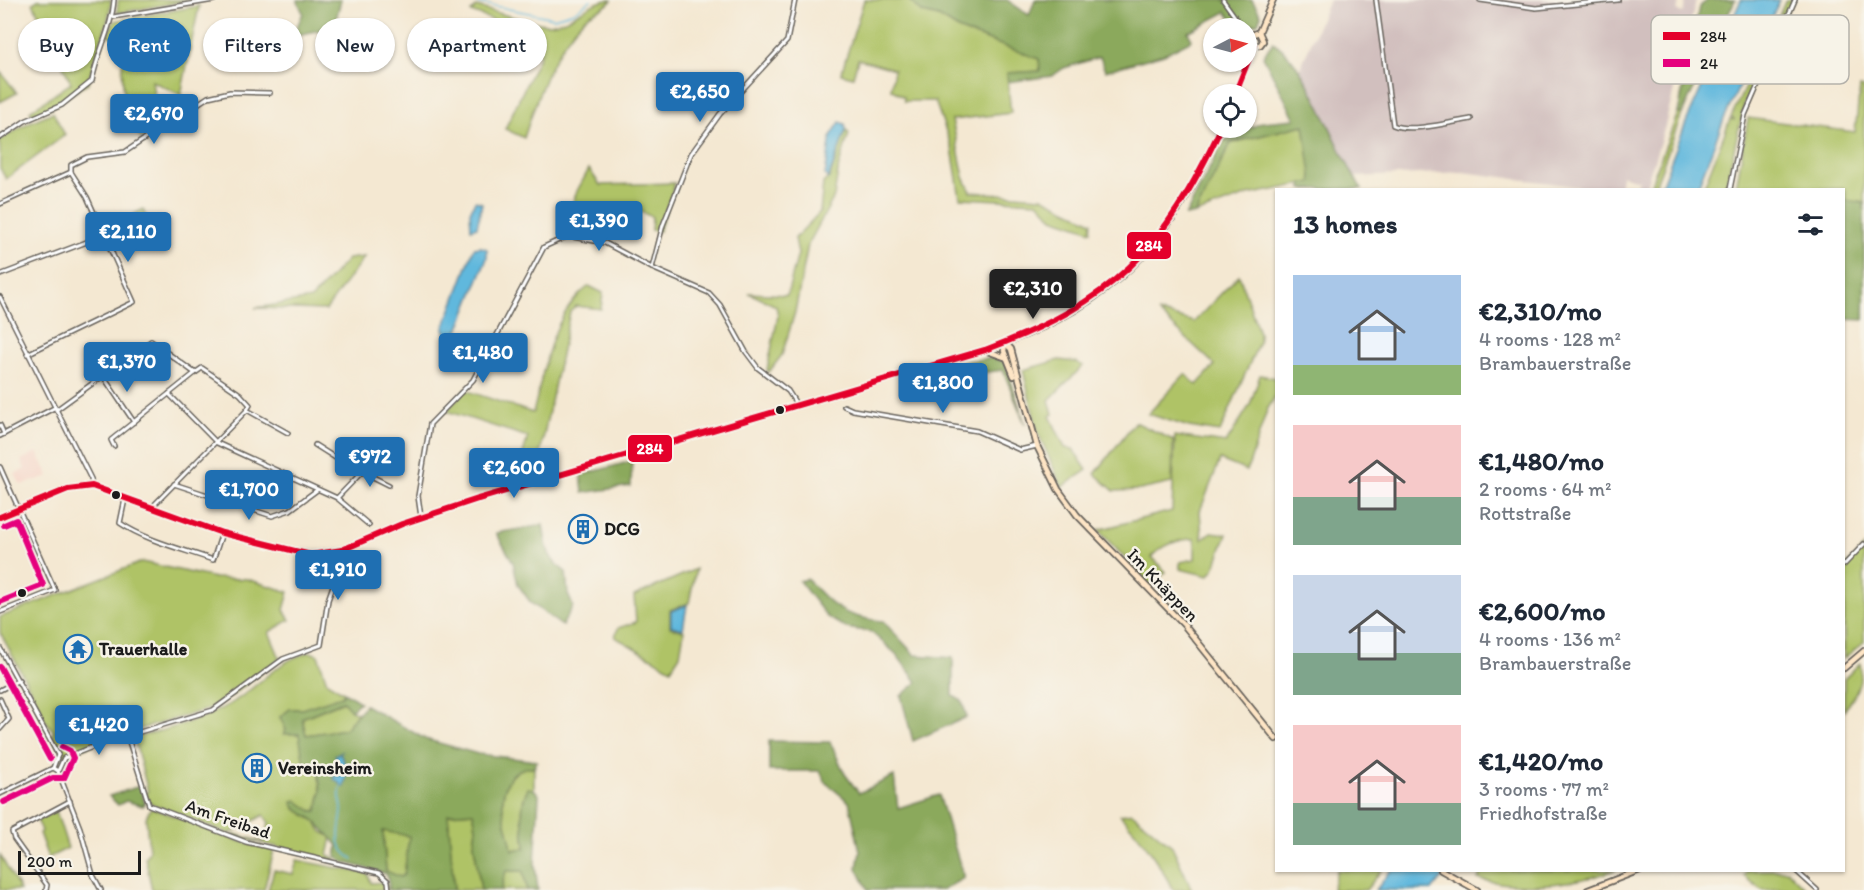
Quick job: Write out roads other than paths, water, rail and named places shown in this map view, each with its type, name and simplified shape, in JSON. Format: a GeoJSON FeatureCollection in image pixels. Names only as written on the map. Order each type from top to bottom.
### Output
{"type":"FeatureCollection","features":[{"type":"Feature","properties":{"kind":"main road"},"geometry":{"type":"LineString","coordinates":[[1257,46],[1263,41],[1259,32],[1274,0]]}},
{"type":"Feature","properties":{"kind":"main road"},"geometry":{"type":"LineString","coordinates":[[0,517],[68,489],[92,486],[222,533],[294,553],[317,555],[343,552],[421,517],[623,454],[985,350],[1069,315],[1119,281],[1179,212],[1216,138]]}},
{"type":"Feature","properties":{"kind":"main road"},"geometry":{"type":"LineString","coordinates":[[1005,343],[1007,358],[1019,387]]}},
{"type":"Feature","properties":{"kind":"main road","name":"Im Knäppen"},"geometry":{"type":"LineString","coordinates":[[1005,343],[1011,349],[1019,387],[1037,446],[1058,489],[1077,515],[1184,626],[1275,738]]}},
{"type":"Feature","properties":{"kind":"main road"},"geometry":{"type":"LineString","coordinates":[[985,350],[1007,358]]}},
{"type":"Feature","properties":{"kind":"main road"},"geometry":{"type":"LineString","coordinates":[[1845,667],[1864,651]]}},
{"type":"Feature","properties":{"kind":"main road"},"geometry":{"type":"LineString","coordinates":[[1444,872],[1477,890]]}},
{"type":"Feature","properties":{"kind":"main road"},"geometry":{"type":"LineString","coordinates":[[1588,890],[1635,872]]}},
{"type":"Feature","properties":{"kind":"street"},"geometry":{"type":"LineString","coordinates":[[0,138],[25,121],[62,105],[92,81],[96,55],[113,17],[114,0]]}},
{"type":"Feature","properties":{"kind":"street"},"geometry":{"type":"LineString","coordinates":[[113,17],[214,0]]}},
{"type":"Feature","properties":{"kind":"street"},"geometry":{"type":"LineString","coordinates":[[652,268],[663,225],[692,154],[720,114],[787,41],[795,0]]}},
{"type":"Feature","properties":{"kind":"street"},"geometry":{"type":"LineString","coordinates":[[1223,0],[1236,18]]}},
{"type":"Feature","properties":{"kind":"street"},"geometry":{"type":"LineString","coordinates":[[1376,0],[1393,125],[1426,126],[1471,119]]}},
{"type":"Feature","properties":{"kind":"street"},"geometry":{"type":"LineString","coordinates":[[1480,0],[1536,8],[1618,0]]}},
{"type":"Feature","properties":{"kind":"street"},"geometry":{"type":"LineString","coordinates":[[1788,15],[1795,0]]}},
{"type":"Feature","properties":{"kind":"street"},"geometry":{"type":"LineString","coordinates":[[1730,188],[1745,115],[1758,84]]}},
{"type":"Feature","properties":{"kind":"street"},"geometry":{"type":"LineString","coordinates":[[27,354],[134,302],[87,197],[71,172],[71,165],[87,157],[124,152],[208,97],[230,92],[270,93]]}},
{"type":"Feature","properties":{"kind":"street"},"geometry":{"type":"LineString","coordinates":[[0,204],[71,172]]}},
{"type":"Feature","properties":{"kind":"street"},"geometry":{"type":"LineString","coordinates":[[0,275],[105,235]]}},
{"type":"Feature","properties":{"kind":"street"},"geometry":{"type":"LineString","coordinates":[[111,250],[144,236]]}},
{"type":"Feature","properties":{"kind":"street"},"geometry":{"type":"LineString","coordinates":[[421,517],[418,495],[430,424],[473,380],[544,247],[560,238],[578,236],[605,243],[652,268],[709,293],[720,304],[746,352],[758,368],[788,391],[797,405]]}},
{"type":"Feature","properties":{"kind":"street"},"geometry":{"type":"LineString","coordinates":[[0,297],[91,479],[92,486]]}},
{"type":"Feature","properties":{"kind":"street"},"geometry":{"type":"LineString","coordinates":[[0,436],[55,409],[151,341],[195,373]]}},
{"type":"Feature","properties":{"kind":"street"},"geometry":{"type":"LineString","coordinates":[[114,446],[111,440],[202,368],[240,394],[250,405],[152,507]]}},
{"type":"Feature","properties":{"kind":"street"},"geometry":{"type":"LineString","coordinates":[[103,376],[134,422]]}},
{"type":"Feature","properties":{"kind":"street"},"geometry":{"type":"LineString","coordinates":[[169,394],[215,441],[337,498],[369,525]]}},
{"type":"Feature","properties":{"kind":"street"},"geometry":{"type":"LineString","coordinates":[[844,406],[853,410],[977,430],[1012,448],[1025,450],[1037,446]]}},
{"type":"Feature","properties":{"kind":"street"},"geometry":{"type":"LineString","coordinates":[[247,410],[288,433]]}},
{"type":"Feature","properties":{"kind":"street"},"geometry":{"type":"LineString","coordinates":[[0,425],[4,434]]}},
{"type":"Feature","properties":{"kind":"street"},"geometry":{"type":"LineString","coordinates":[[315,446],[345,464],[356,465],[360,471],[389,485]]}},
{"type":"Feature","properties":{"kind":"street"},"geometry":{"type":"LineString","coordinates":[[0,467],[21,508],[55,590],[0,612]]}},
{"type":"Feature","properties":{"kind":"street"},"geometry":{"type":"LineString","coordinates":[[337,498],[360,471]]}},
{"type":"Feature","properties":{"kind":"street"},"geometry":{"type":"LineString","coordinates":[[174,484],[272,516],[290,510],[317,490]]}},
{"type":"Feature","properties":{"kind":"street"},"geometry":{"type":"LineString","coordinates":[[126,497],[120,523],[130,530],[213,560],[222,533]]}},
{"type":"Feature","properties":{"kind":"street"},"geometry":{"type":"LineString","coordinates":[[1845,564],[1864,544]]}},
{"type":"Feature","properties":{"kind":"street"},"geometry":{"type":"LineString","coordinates":[[58,771],[64,758],[127,735],[213,710],[283,659],[321,645],[327,600],[343,552]]}},
{"type":"Feature","properties":{"kind":"street"},"geometry":{"type":"LineString","coordinates":[[0,648],[58,755],[64,758]]}},
{"type":"Feature","properties":{"kind":"street"},"geometry":{"type":"LineString","coordinates":[[0,690],[19,680]]}},
{"type":"Feature","properties":{"kind":"street"},"geometry":{"type":"LineString","coordinates":[[0,699],[9,719],[0,729]]}},
{"type":"Feature","properties":{"kind":"street","name":"Am Freibad"},"geometry":{"type":"LineString","coordinates":[[127,735],[149,805],[246,842],[370,870],[385,876],[389,890]]}},
{"type":"Feature","properties":{"kind":"street"},"geometry":{"type":"LineString","coordinates":[[0,794],[53,768],[58,755]]}},
{"type":"Feature","properties":{"kind":"street"},"geometry":{"type":"LineString","coordinates":[[53,768],[58,771],[70,801],[93,875],[101,890]]}},
{"type":"Feature","properties":{"kind":"street"},"geometry":{"type":"LineString","coordinates":[[46,890],[46,885],[14,839],[12,832],[70,801]]}},
{"type":"Feature","properties":{"kind":"street"},"geometry":{"type":"LineString","coordinates":[[1797,872],[1817,890]]}},
{"type":"Feature","properties":{"kind":"water"},"geometry":{"type":"Polygon","coordinates":[[[1741,0],[1780,0],[1773,15],[1734,15],[1741,0]]]}},
{"type":"Feature","properties":{"kind":"water"},"geometry":{"type":"Polygon","coordinates":[[[1703,84],[1740,84],[1724,119],[1697,188],[1660,188],[1703,84]]]}},
{"type":"Feature","properties":{"kind":"water"},"geometry":{"type":"Polygon","coordinates":[[[840,122],[845,124],[846,130],[828,179],[825,175],[831,136],[840,122]]]}},
{"type":"Feature","properties":{"kind":"water"},"geometry":{"type":"Polygon","coordinates":[[[475,201],[482,203],[477,227],[471,229],[470,212],[475,201]]]}},
{"type":"Feature","properties":{"kind":"water"},"geometry":{"type":"Polygon","coordinates":[[[474,248],[487,249],[487,258],[458,331],[454,336],[446,335],[444,328],[474,248]]]}},
{"type":"Feature","properties":{"kind":"water"},"geometry":{"type":"Polygon","coordinates":[[[687,605],[683,629],[671,626],[671,611],[687,605]]]}},
{"type":"Feature","properties":{"kind":"water"},"geometry":{"type":"Polygon","coordinates":[[[342,751],[340,754],[348,769],[344,787],[334,779],[334,775],[340,776],[343,772],[335,755],[342,751]]]}},
{"type":"Feature","properties":{"kind":"water"},"geometry":{"type":"Polygon","coordinates":[[[1390,872],[1446,872],[1432,890],[1376,890],[1390,872]]]}},
{"type":"Feature","properties":{"kind":"waterway"},"geometry":{"type":"LineString","coordinates":[[464,0],[554,18],[574,12],[591,0]]}},
{"type":"Feature","properties":{"kind":"waterway"},"geometry":{"type":"LineString","coordinates":[[342,786],[339,837],[342,849],[353,859]]}},
{"type":"Feature","properties":{"kind":"place","name":"DCG"},"geometry":{"type":"Point","coordinates":[583,529]}},
{"type":"Feature","properties":{"kind":"place","name":"Trauerhalle"},"geometry":{"type":"Point","coordinates":[78,649]}},
{"type":"Feature","properties":{"kind":"place","name":"Vereinsheim"},"geometry":{"type":"Point","coordinates":[257,768]}}]}
